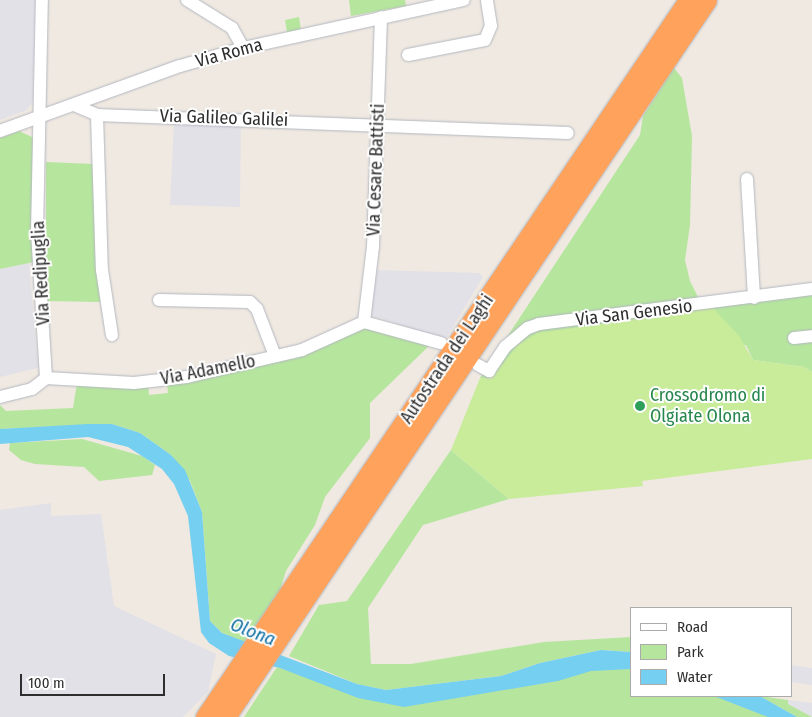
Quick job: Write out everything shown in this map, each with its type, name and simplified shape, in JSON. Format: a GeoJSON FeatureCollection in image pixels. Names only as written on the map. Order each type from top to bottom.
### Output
{"type":"FeatureCollection","features":[{"type":"Feature","properties":{"kind":"highway","name":"Autostrada dei Laghi"},"geometry":{"type":"LineString","coordinates":[[226,717],[245,689],[270,638],[688,0]]}},
{"type":"Feature","properties":{"kind":"highway","name":"Autostrada dei Laghi"},"geometry":{"type":"LineString","coordinates":[[205,717],[223,690],[270,638],[707,0]]}},
{"type":"Feature","properties":{"kind":"street","name":"Via Redipuglia"},"geometry":{"type":"LineString","coordinates":[[42,0],[37,232],[46,378]]}},
{"type":"Feature","properties":{"kind":"street"},"geometry":{"type":"LineString","coordinates":[[188,0],[232,28],[243,48]]}},
{"type":"Feature","properties":{"kind":"street","name":"Via Roma"},"geometry":{"type":"LineString","coordinates":[[0,131],[180,66],[243,48],[464,0]]}},
{"type":"Feature","properties":{"kind":"street"},"geometry":{"type":"LineString","coordinates":[[408,55],[485,40],[491,29],[487,0]]}},
{"type":"Feature","properties":{"kind":"street","name":"Via Cesare Battisti"},"geometry":{"type":"LineString","coordinates":[[364,322],[373,247],[381,17]]}},
{"type":"Feature","properties":{"kind":"street","name":"Via Galileo Galilei"},"geometry":{"type":"LineString","coordinates":[[74,105],[97,115],[377,124],[383,127],[568,133]]}},
{"type":"Feature","properties":{"kind":"street"},"geometry":{"type":"LineString","coordinates":[[97,115],[102,270],[112,335]]}},
{"type":"Feature","properties":{"kind":"street"},"geometry":{"type":"LineString","coordinates":[[747,180],[754,298]]}},
{"type":"Feature","properties":{"kind":"street","name":"Via San Genesio"},"geometry":{"type":"LineString","coordinates":[[478,365],[489,371],[505,347],[528,328],[539,324],[754,298],[812,289]]}},
{"type":"Feature","properties":{"kind":"street"},"geometry":{"type":"LineString","coordinates":[[159,300],[250,302],[257,309],[275,356]]}},
{"type":"Feature","properties":{"kind":"street"},"geometry":{"type":"LineString","coordinates":[[364,322],[441,343]]}},
{"type":"Feature","properties":{"kind":"street","name":"Via Adamello"},"geometry":{"type":"LineString","coordinates":[[46,378],[134,383],[187,377],[302,350],[364,322]]}},
{"type":"Feature","properties":{"kind":"street"},"geometry":{"type":"LineString","coordinates":[[794,338],[812,336]]}},
{"type":"Feature","properties":{"kind":"street"},"geometry":{"type":"LineString","coordinates":[[0,397],[32,389],[46,378]]}},
{"type":"Feature","properties":{"kind":"shaded area"},"geometry":{"type":"Polygon","coordinates":[[[0,0],[35,0],[33,101],[27,110],[0,120],[0,0]]]}},
{"type":"Feature","properties":{"kind":"shaded area"},"geometry":{"type":"Polygon","coordinates":[[[174,122],[241,124],[240,207],[170,205],[174,122]]]}},
{"type":"Feature","properties":{"kind":"shaded area"},"geometry":{"type":"Polygon","coordinates":[[[29,263],[38,368],[0,377],[0,269],[29,263]]]}},
{"type":"Feature","properties":{"kind":"shaded area"},"geometry":{"type":"Polygon","coordinates":[[[375,270],[479,273],[483,277],[446,339],[372,316],[375,270]]]}},
{"type":"Feature","properties":{"kind":"shaded area"},"geometry":{"type":"Polygon","coordinates":[[[51,503],[51,516],[101,514],[114,606],[216,654],[208,692],[183,717],[0,717],[0,510],[51,503]]]}},
{"type":"Feature","properties":{"kind":"shaded area"},"geometry":{"type":"Polygon","coordinates":[[[792,665],[812,668],[812,685],[792,682],[792,665]]]}},
{"type":"Feature","properties":{"kind":"shaded area"},"geometry":{"type":"Polygon","coordinates":[[[788,700],[812,703],[812,717],[788,704],[788,700]]]}},
{"type":"Feature","properties":{"kind":"green space"},"geometry":{"type":"Polygon","coordinates":[[[349,0],[405,0],[406,6],[351,16],[349,0]]]}},
{"type":"Feature","properties":{"kind":"green space"},"geometry":{"type":"Polygon","coordinates":[[[299,17],[301,30],[287,32],[285,20],[299,17]]]}},
{"type":"Feature","properties":{"kind":"green space"},"geometry":{"type":"Polygon","coordinates":[[[674,68],[682,78],[692,136],[690,225],[685,260],[690,281],[699,299],[812,291],[812,372],[804,367],[753,360],[746,345],[491,381],[498,367],[490,379],[480,378],[640,135],[643,116],[674,68]]]}},
{"type":"Feature","properties":{"kind":"green space"},"geometry":{"type":"Polygon","coordinates":[[[19,131],[34,138],[34,262],[0,269],[0,138],[19,131]]]}},
{"type":"Feature","properties":{"kind":"green space"},"geometry":{"type":"Polygon","coordinates":[[[46,162],[94,164],[100,302],[46,301],[46,162]]]}},
{"type":"Feature","properties":{"kind":"green space","name":"Crossodromo di Olgiate Olona"},"geometry":{"type":"Polygon","coordinates":[[[713,308],[739,336],[753,360],[804,367],[812,372],[812,459],[642,481],[643,486],[509,499],[451,450],[480,378],[491,379],[518,345],[537,333],[713,308]]]}},
{"type":"Feature","properties":{"kind":"green space"},"geometry":{"type":"Polygon","coordinates":[[[365,326],[432,343],[370,403],[370,438],[325,497],[315,525],[286,571],[280,590],[244,642],[222,633],[210,621],[202,512],[190,481],[171,455],[140,433],[112,424],[0,429],[0,405],[6,411],[73,408],[77,383],[148,386],[149,395],[168,393],[167,384],[365,326]]]}},
{"type":"Feature","properties":{"kind":"green space"},"geometry":{"type":"Polygon","coordinates":[[[82,439],[142,456],[155,465],[152,475],[99,481],[84,467],[35,464],[21,460],[9,450],[10,443],[82,439]]]}},
{"type":"Feature","properties":{"kind":"green space"},"geometry":{"type":"Polygon","coordinates":[[[451,450],[509,499],[423,525],[368,608],[371,664],[411,664],[544,642],[630,637],[630,652],[601,650],[540,663],[501,676],[386,690],[357,684],[289,656],[319,605],[347,601],[451,450]]]}},
{"type":"Feature","properties":{"kind":"green space"},"geometry":{"type":"Polygon","coordinates":[[[630,661],[630,697],[742,697],[792,717],[244,717],[277,667],[363,694],[630,661]]]}},
{"type":"Feature","properties":{"kind":"green space"},"geometry":{"type":"Polygon","coordinates":[[[762,697],[788,700],[788,704],[812,717],[797,717],[762,697]]]}},
{"type":"Feature","properties":{"kind":"water"},"geometry":{"type":"Polygon","coordinates":[[[112,424],[140,433],[171,455],[185,470],[202,512],[210,621],[222,633],[357,684],[386,690],[501,676],[540,663],[601,650],[630,652],[630,669],[591,671],[558,681],[404,707],[358,698],[280,668],[229,656],[209,643],[201,632],[188,516],[174,484],[162,469],[128,447],[88,437],[0,444],[0,429],[112,424]]]}},
{"type":"Feature","properties":{"kind":"water"},"geometry":{"type":"Polygon","coordinates":[[[717,697],[762,697],[797,717],[768,717],[717,697]]]}},
{"type":"Feature","properties":{"kind":"place","name":"Crossodromo di Olgiate Olona"},"geometry":{"type":"Point","coordinates":[640,406]}},
{"type":"Feature","properties":{"kind":"water label","name":"Olona"},"geometry":{"type":"Point","coordinates":[253,632]}}]}
